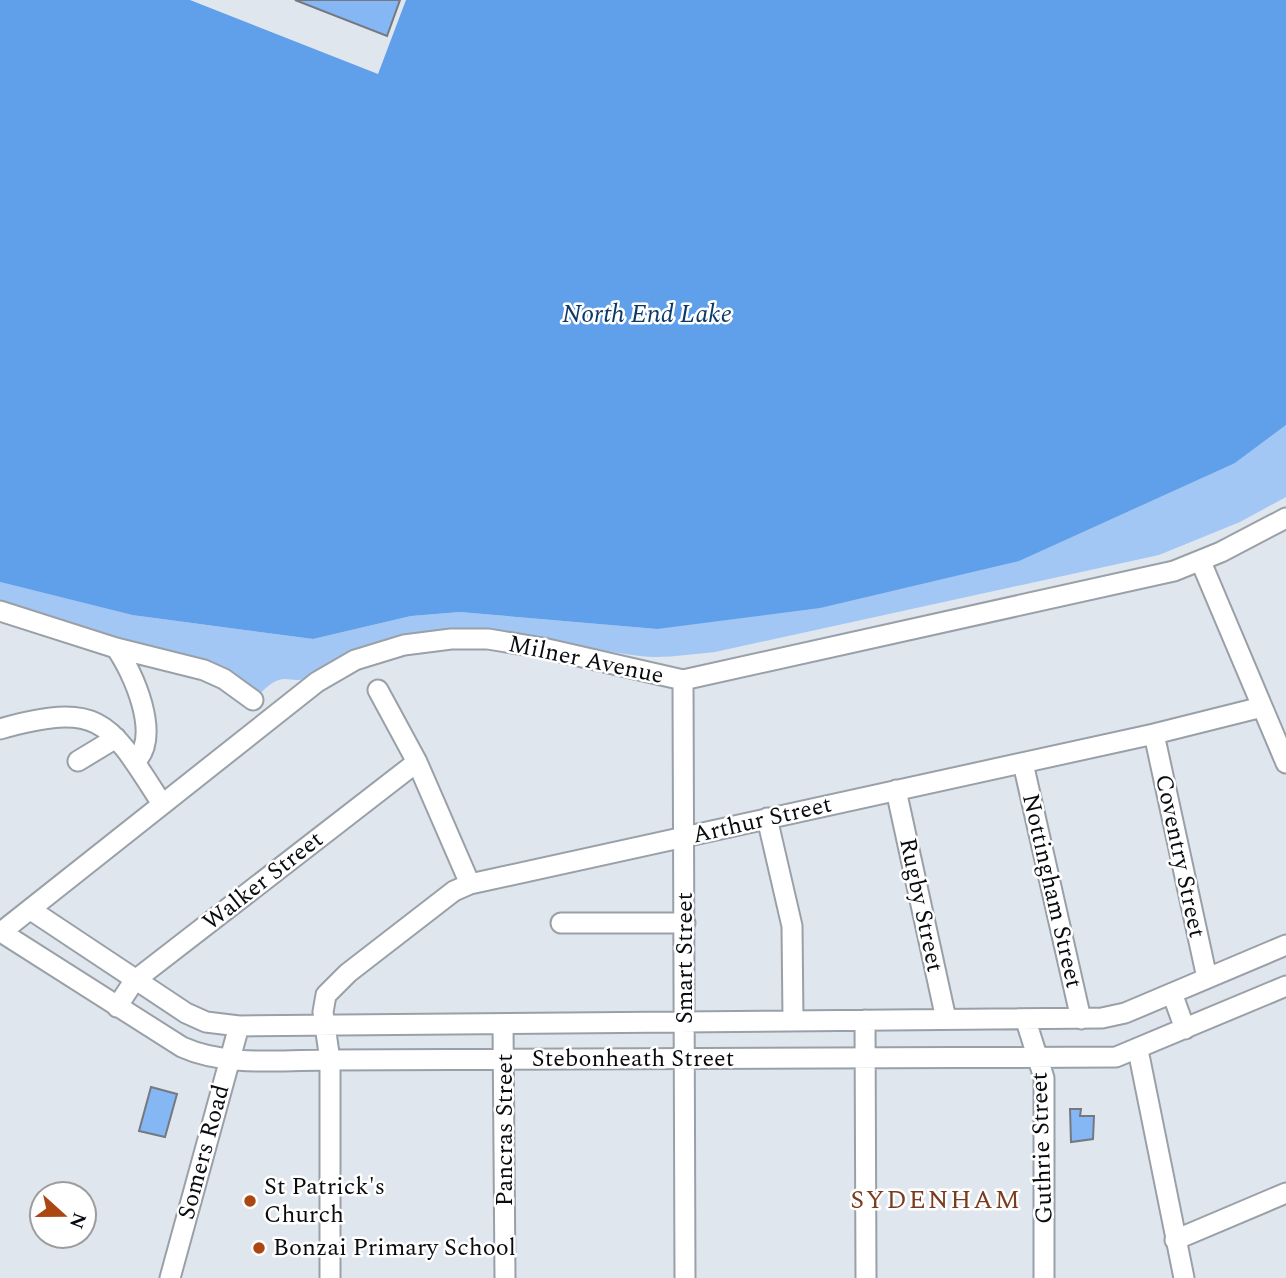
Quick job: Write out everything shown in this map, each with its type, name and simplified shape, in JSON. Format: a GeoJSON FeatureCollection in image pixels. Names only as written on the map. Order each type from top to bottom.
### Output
{"type":"FeatureCollection","features":[{"type":"Feature","properties":{"kind":"street","name":"Milner Avenue"},"geometry":{"type":"LineString","coordinates":[[1,932],[317,682],[355,660],[404,645],[450,639],[488,639],[575,654],[683,680],[1162,574],[1200,562],[1286,518]]}},
{"type":"Feature","properties":{"kind":"street"},"geometry":{"type":"LineString","coordinates":[[1200,562],[1286,763]]}},
{"type":"Feature","properties":{"kind":"street"},"geometry":{"type":"LineString","coordinates":[[0,611],[116,648],[216,674],[254,700]]}},
{"type":"Feature","properties":{"kind":"street"},"geometry":{"type":"LineString","coordinates":[[116,648],[136,681],[143,713],[144,744],[135,762]]}},
{"type":"Feature","properties":{"kind":"street","name":"Smart Street"},"geometry":{"type":"LineString","coordinates":[[683,680],[686,837],[683,1059],[685,1278]]}},
{"type":"Feature","properties":{"kind":"street"},"geometry":{"type":"LineString","coordinates":[[378,690],[417,762],[470,884]]}},
{"type":"Feature","properties":{"kind":"street","name":"Arthur Street"},"geometry":{"type":"LineString","coordinates":[[330,1278],[330,1060],[323,1002],[332,988],[424,912],[470,884],[1154,734],[1262,707]]}},
{"type":"Feature","properties":{"kind":"street"},"geometry":{"type":"LineString","coordinates":[[0,729],[71,715],[97,723],[116,738],[162,804]]}},
{"type":"Feature","properties":{"kind":"street","name":"Coventry Street"},"geometry":{"type":"LineString","coordinates":[[1154,734],[1206,978]]}},
{"type":"Feature","properties":{"kind":"street"},"geometry":{"type":"LineString","coordinates":[[78,761],[116,738]]}},
{"type":"Feature","properties":{"kind":"street","name":"Walker Street"},"geometry":{"type":"LineString","coordinates":[[117,1007],[134,981],[417,762]]}},
{"type":"Feature","properties":{"kind":"street","name":"Nottingham Street"},"geometry":{"type":"LineString","coordinates":[[1023,763],[1081,1019]]}},
{"type":"Feature","properties":{"kind":"street","name":"Rugby Street"},"geometry":{"type":"LineString","coordinates":[[896,790],[946,1019]]}},
{"type":"Feature","properties":{"kind":"street"},"geometry":{"type":"LineString","coordinates":[[767,818],[792,926],[793,1020]]}},
{"type":"Feature","properties":{"kind":"street","name":"Stebonheath Street"},"geometry":{"type":"LineString","coordinates":[[31,909],[134,981],[197,1019],[239,1026],[1081,1019],[1125,1013],[1286,945]]}},
{"type":"Feature","properties":{"kind":"street"},"geometry":{"type":"LineString","coordinates":[[561,923],[685,923]]}},
{"type":"Feature","properties":{"kind":"street","name":"Stebonheath Street"},"geometry":{"type":"LineString","coordinates":[[1,932],[182,1047],[211,1057],[230,1058],[1038,1059],[1116,1056],[1138,1050],[1286,986]]}},
{"type":"Feature","properties":{"kind":"street"},"geometry":{"type":"LineString","coordinates":[[1172,993],[1185,1028]]}},
{"type":"Feature","properties":{"kind":"street"},"geometry":{"type":"LineString","coordinates":[[865,1020],[866,1278]]}},
{"type":"Feature","properties":{"kind":"street","name":"Guthrie Street"},"geometry":{"type":"LineString","coordinates":[[1026,1021],[1044,1078],[1044,1278]]}},
{"type":"Feature","properties":{"kind":"street","name":"Pancras Street"},"geometry":{"type":"LineString","coordinates":[[503,1024],[505,1278]]}},
{"type":"Feature","properties":{"kind":"street","name":"Somers Road"},"geometry":{"type":"LineString","coordinates":[[170,1278],[239,1026]]}},
{"type":"Feature","properties":{"kind":"street"},"geometry":{"type":"LineString","coordinates":[[1138,1050],[1184,1278]]}},
{"type":"Feature","properties":{"kind":"street"},"geometry":{"type":"LineString","coordinates":[[1175,1240],[1286,1193]]}},
{"type":"Feature","properties":{"kind":"shaded area"},"geometry":{"type":"Polygon","coordinates":[[[1286,425],[1286,497],[1240,522],[1159,555],[715,652],[649,657],[507,633],[470,629],[433,630],[395,638],[353,653],[302,679],[276,681],[257,696],[0,619],[0,582],[132,615],[313,639],[411,616],[460,612],[657,629],[1235,463],[1286,425]]]}},
{"type":"Feature","properties":{"kind":"water","name":"North End Lake"},"geometry":{"type":"Polygon","coordinates":[[[0,0],[190,0],[378,74],[406,0],[1286,0],[1286,425],[1235,463],[1019,561],[820,608],[657,629],[460,612],[411,616],[313,639],[132,615],[0,582],[0,0]]]}},
{"type":"Feature","properties":{"kind":"building"},"geometry":{"type":"Polygon","coordinates":[[[295,0],[400,0],[387,36],[295,0]]]}},
{"type":"Feature","properties":{"kind":"building"},"geometry":{"type":"Polygon","coordinates":[[[151,1087],[177,1094],[165,1137],[139,1131],[151,1087]]]}},
{"type":"Feature","properties":{"kind":"building"},"geometry":{"type":"Polygon","coordinates":[[[1070,1109],[1081,1109],[1080,1116],[1094,1116],[1093,1139],[1071,1142],[1070,1109]]]}},
{"type":"Feature","properties":{"kind":"place","name":"St Patrick's Church"},"geometry":{"type":"Point","coordinates":[250,1201]}},
{"type":"Feature","properties":{"kind":"place","name":"Bonzai Primary School"},"geometry":{"type":"Point","coordinates":[259,1248]}},
{"type":"Feature","properties":{"kind":"district","name":"SYDENHAM"},"geometry":{"type":"Point","coordinates":[936,1200]}}]}
